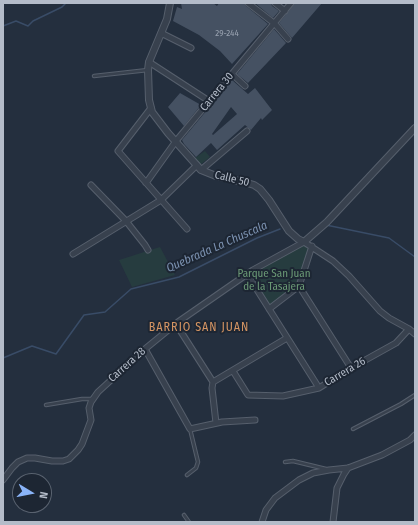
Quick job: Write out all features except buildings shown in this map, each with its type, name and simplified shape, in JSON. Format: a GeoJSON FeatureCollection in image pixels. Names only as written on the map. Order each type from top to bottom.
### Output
{"type":"FeatureCollection","features":[{"type":"Feature","properties":{"kind":"street","name":"Calle 50"},"geometry":{"type":"LineString","coordinates":[[170,3],[167,19],[149,62],[148,70],[149,100],[156,118],[204,172],[254,185],[260,189],[294,237],[312,246],[333,261],[349,276],[380,311],[415,334]]}},
{"type":"Feature","properties":{"kind":"street"},"geometry":{"type":"LineString","coordinates":[[248,3],[275,24],[288,39]]}},
{"type":"Feature","properties":{"kind":"street"},"geometry":{"type":"LineString","coordinates":[[275,3],[285,11]]}},
{"type":"Feature","properties":{"kind":"street","name":"Carrera 30"},"geometry":{"type":"LineString","coordinates":[[146,183],[176,141],[292,3]]}},
{"type":"Feature","properties":{"kind":"street"},"geometry":{"type":"LineString","coordinates":[[161,33],[191,48]]}},
{"type":"Feature","properties":{"kind":"street"},"geometry":{"type":"LineString","coordinates":[[149,62],[209,101]]}},
{"type":"Feature","properties":{"kind":"street"},"geometry":{"type":"LineString","coordinates":[[232,74],[245,86]]}},
{"type":"Feature","properties":{"kind":"street"},"geometry":{"type":"LineString","coordinates":[[151,108],[118,151],[187,230]]}},
{"type":"Feature","properties":{"kind":"street"},"geometry":{"type":"LineString","coordinates":[[304,242],[309,236],[327,222],[415,128]]}},
{"type":"Feature","properties":{"kind":"street"},"geometry":{"type":"LineString","coordinates":[[73,254],[162,200],[199,167],[247,131]]}},
{"type":"Feature","properties":{"kind":"street"},"geometry":{"type":"LineString","coordinates":[[91,185],[126,221],[146,245],[148,250]]}},
{"type":"Feature","properties":{"kind":"street","name":"Carrera 28"},"geometry":{"type":"LineString","coordinates":[[93,399],[98,392],[176,324],[247,274],[304,242]]}},
{"type":"Feature","properties":{"kind":"street"},"geometry":{"type":"LineString","coordinates":[[269,309],[299,286],[312,246]]}},
{"type":"Feature","properties":{"kind":"street"},"geometry":{"type":"LineString","coordinates":[[247,274],[319,388]]}},
{"type":"Feature","properties":{"kind":"street"},"geometry":{"type":"LineString","coordinates":[[299,286],[351,368]]}},
{"type":"Feature","properties":{"kind":"street"},"geometry":{"type":"LineString","coordinates":[[176,324],[213,382],[212,388],[216,423]]}},
{"type":"Feature","properties":{"kind":"street","name":"Carrera 26"},"geometry":{"type":"LineString","coordinates":[[233,371],[248,395],[283,396],[319,388],[396,343],[409,329]]}},
{"type":"Feature","properties":{"kind":"street"},"geometry":{"type":"LineString","coordinates":[[213,382],[287,338]]}},
{"type":"Feature","properties":{"kind":"street"},"geometry":{"type":"LineString","coordinates":[[145,350],[190,429],[216,423],[255,420]]}},
{"type":"Feature","properties":{"kind":"street"},"geometry":{"type":"LineString","coordinates":[[3,480],[18,462],[27,458],[52,461],[63,461],[69,459],[82,444],[91,420],[89,408],[93,399]]}},
{"type":"Feature","properties":{"kind":"street"},"geometry":{"type":"LineString","coordinates":[[262,522],[266,510],[275,498],[299,480],[313,473],[348,468],[382,455],[410,440],[415,435]]}},
{"type":"Feature","properties":{"kind":"street"},"geometry":{"type":"LineString","coordinates":[[333,522],[337,488],[348,468]]}},
{"type":"Feature","properties":{"kind":"lane"},"geometry":{"type":"LineString","coordinates":[[94,76],[148,70]]}},
{"type":"Feature","properties":{"kind":"lane"},"geometry":{"type":"LineString","coordinates":[[353,429],[415,395]]}},
{"type":"Feature","properties":{"kind":"lane"},"geometry":{"type":"LineString","coordinates":[[46,405],[82,399],[93,399]]}},
{"type":"Feature","properties":{"kind":"lane"},"geometry":{"type":"LineString","coordinates":[[187,475],[196,468],[198,462],[190,429]]}},
{"type":"Feature","properties":{"kind":"lane"},"geometry":{"type":"LineString","coordinates":[[285,462],[293,461],[329,470]]}},
{"type":"Feature","properties":{"kind":"lane"},"geometry":{"type":"LineString","coordinates":[[184,515],[189,522]]}},
{"type":"Feature","properties":{"kind":"green space"},"geometry":{"type":"Polygon","coordinates":[[[205,151],[210,157],[200,165],[195,158],[205,151]]]}},
{"type":"Feature","properties":{"kind":"green space","name":"Parque San Juan de la Tasajera"},"geometry":{"type":"Polygon","coordinates":[[[300,241],[312,246],[299,286],[269,308],[247,274],[300,241]]]}},
{"type":"Feature","properties":{"kind":"green space"},"geometry":{"type":"Polygon","coordinates":[[[160,247],[175,275],[132,287],[119,260],[160,247]]]}},
{"type":"Feature","properties":{"kind":"waterway"},"geometry":{"type":"LineString","coordinates":[[3,26],[16,21],[28,26],[33,21],[62,7],[66,3]]}},
{"type":"Feature","properties":{"kind":"waterway"},"geometry":{"type":"LineString","coordinates":[[326,225],[389,238],[415,257]]}},
{"type":"Feature","properties":{"kind":"waterway","name":"Quebrada La Chuscala"},"geometry":{"type":"LineString","coordinates":[[3,358],[32,346],[56,354],[84,315],[105,312],[131,289],[179,277],[257,238],[280,229]]}},
{"type":"Feature","properties":{"kind":"district","name":"BARRIO SAN JUAN"},"geometry":{"type":"Point","coordinates":[199,328]}}]}
